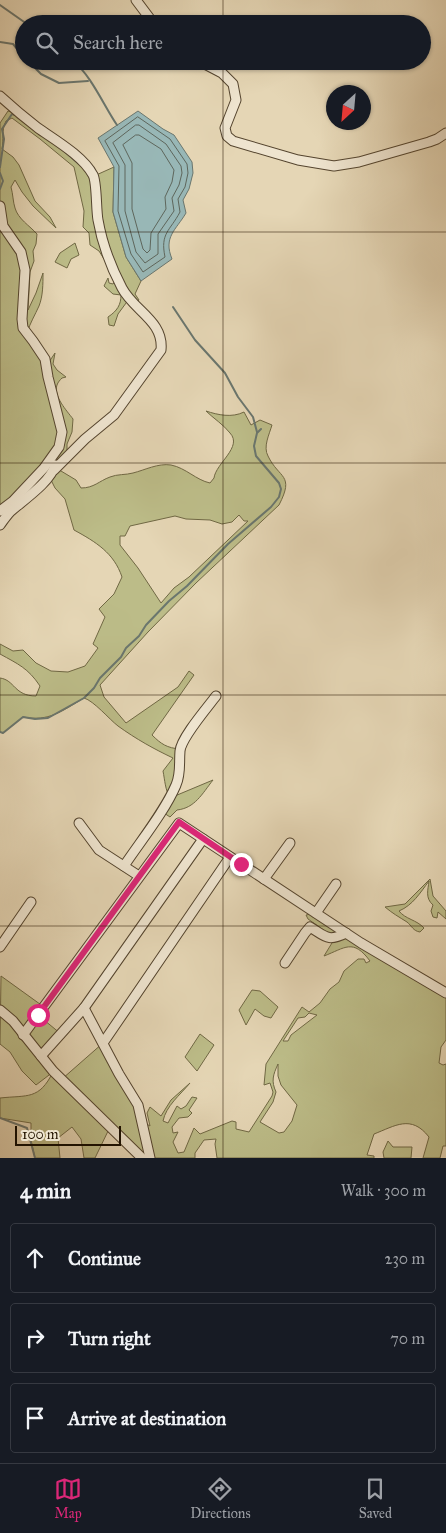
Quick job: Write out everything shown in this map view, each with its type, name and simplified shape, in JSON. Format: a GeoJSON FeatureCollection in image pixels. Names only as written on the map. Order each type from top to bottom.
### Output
{"type":"FeatureCollection","features":[{"type":"Feature","properties":{"kind":"street"},"geometry":{"type":"LineString","coordinates":[[136,0],[147,15]]}},
{"type":"Feature","properties":{"kind":"street"},"geometry":{"type":"LineString","coordinates":[[215,70],[228,77],[234,88],[236,100],[225,128],[227,136],[233,141],[264,151],[322,165],[339,166],[424,144],[438,139],[446,133]]}},
{"type":"Feature","properties":{"kind":"street"},"geometry":{"type":"LineString","coordinates":[[0,96],[17,112],[75,155],[87,166],[94,176],[98,220],[114,273],[123,291],[159,330],[162,340],[161,350],[114,416],[85,439],[35,491],[9,512],[0,525]]}},
{"type":"Feature","properties":{"kind":"street"},"geometry":{"type":"LineString","coordinates":[[0,206],[3,226],[22,252],[25,270],[22,305],[23,328],[33,340],[47,366],[62,432],[54,470]]}},
{"type":"Feature","properties":{"kind":"street"},"geometry":{"type":"LineString","coordinates":[[0,511],[27,487],[44,468],[58,447]]}},
{"type":"Feature","properties":{"kind":"street"},"geometry":{"type":"LineString","coordinates":[[124,866],[170,798],[177,784],[181,765],[180,749],[189,732],[216,696]]}},
{"type":"Feature","properties":{"kind":"street"},"geometry":{"type":"LineString","coordinates":[[23,1035],[179,822],[316,914],[446,993]]}},
{"type":"Feature","properties":{"kind":"street"},"geometry":{"type":"LineString","coordinates":[[79,823],[99,850],[139,876]]}},
{"type":"Feature","properties":{"kind":"street"},"geometry":{"type":"LineString","coordinates":[[41,1056],[84,1008],[203,839]]}},
{"type":"Feature","properties":{"kind":"street"},"geometry":{"type":"LineString","coordinates":[[264,879],[290,843]]}},
{"type":"Feature","properties":{"kind":"street"},"geometry":{"type":"LineString","coordinates":[[103,1043],[230,856]]}},
{"type":"Feature","properties":{"kind":"street"},"geometry":{"type":"LineString","coordinates":[[316,914],[336,884]]}},
{"type":"Feature","properties":{"kind":"street"},"geometry":{"type":"LineString","coordinates":[[0,947],[31,902]]}},
{"type":"Feature","properties":{"kind":"street"},"geometry":{"type":"LineString","coordinates":[[285,963],[310,927],[328,937],[335,938],[346,933]]}},
{"type":"Feature","properties":{"kind":"street"},"geometry":{"type":"LineString","coordinates":[[84,1008],[138,1105],[150,1158]]}},
{"type":"Feature","properties":{"kind":"street"},"geometry":{"type":"LineString","coordinates":[[0,1010],[13,1021],[54,1071],[142,1158]]}},
{"type":"Feature","properties":{"kind":"green space"},"geometry":{"type":"Polygon","coordinates":[[[8,111],[17,112],[61,145],[94,176],[114,167],[113,212],[126,257],[141,281],[135,294],[139,300],[134,305],[129,299],[118,314],[114,326],[109,325],[108,317],[118,308],[121,295],[113,294],[104,286],[108,278],[109,283],[113,284],[117,278],[110,259],[104,259],[99,251],[90,245],[89,233],[83,227],[84,211],[74,167],[12,118],[6,121],[2,149],[13,157],[19,165],[35,201],[50,217],[56,228],[33,206],[15,180],[11,187],[14,206],[21,219],[37,234],[33,251],[34,261],[30,272],[28,310],[43,273],[39,306],[27,333],[47,365],[55,353],[53,364],[66,377],[62,378],[58,383],[57,394],[73,419],[67,451],[56,468],[76,480],[81,488],[93,486],[113,476],[166,465],[186,471],[210,483],[231,449],[233,438],[225,427],[206,411],[225,415],[235,415],[244,412],[251,425],[260,420],[272,425],[266,449],[272,463],[284,478],[286,488],[279,505],[196,583],[100,685],[104,697],[126,723],[178,687],[189,671],[194,675],[152,735],[164,745],[180,749],[170,798],[163,771],[173,758],[145,744],[125,731],[84,698],[48,717],[23,717],[3,733],[0,732],[0,678],[5,679],[19,691],[29,695],[36,696],[40,686],[27,671],[0,654],[0,644],[13,651],[23,650],[36,663],[51,671],[68,672],[85,666],[98,648],[93,644],[105,617],[99,609],[114,594],[122,577],[114,561],[103,549],[74,530],[65,499],[55,488],[49,476],[0,525],[0,123],[8,111]],[[239,515],[232,522],[222,524],[210,520],[186,519],[175,516],[130,526],[125,536],[120,536],[120,545],[161,603],[174,588],[189,577],[248,521],[244,521],[239,515]]]}},
{"type":"Feature","properties":{"kind":"green space"},"geometry":{"type":"Polygon","coordinates":[[[75,243],[79,255],[71,259],[67,268],[55,262],[60,253],[75,243]]]}},
{"type":"Feature","properties":{"kind":"green space"},"geometry":{"type":"Polygon","coordinates":[[[213,780],[198,800],[189,806],[177,810],[170,817],[161,811],[170,798],[213,780]]]}},
{"type":"Feature","properties":{"kind":"green space"},"geometry":{"type":"Polygon","coordinates":[[[430,879],[433,896],[446,911],[446,919],[438,912],[437,918],[433,917],[431,911],[433,905],[429,900],[428,894],[429,881],[412,902],[399,911],[424,928],[420,932],[385,907],[405,904],[430,879]]]}},
{"type":"Feature","properties":{"kind":"green space"},"geometry":{"type":"Polygon","coordinates":[[[316,913],[446,993],[446,1040],[441,1047],[439,1063],[446,1064],[446,1146],[443,1146],[440,1158],[423,1158],[429,1137],[416,1126],[403,1124],[374,1134],[367,1155],[374,1156],[374,1158],[217,1158],[216,1139],[204,1140],[195,1153],[195,1158],[142,1158],[110,1127],[95,1158],[84,1158],[81,1139],[72,1127],[58,1138],[60,1158],[35,1158],[31,1140],[31,1123],[0,1118],[0,1098],[25,1096],[37,1092],[48,1081],[53,1072],[36,1085],[22,1071],[10,1052],[0,1044],[1,976],[44,1007],[38,1015],[61,1034],[41,1056],[62,1079],[103,1043],[143,1122],[150,1126],[147,1113],[150,1107],[161,1116],[171,1100],[190,1083],[170,1106],[163,1121],[168,1123],[177,1106],[181,1109],[186,1106],[192,1097],[197,1098],[189,1110],[192,1113],[188,1117],[179,1118],[172,1127],[173,1133],[178,1132],[173,1142],[178,1153],[184,1152],[194,1128],[200,1134],[232,1121],[236,1122],[236,1129],[249,1132],[273,1092],[270,1083],[264,1085],[266,1064],[302,1007],[309,1012],[320,1003],[330,989],[339,982],[344,971],[358,959],[364,959],[366,963],[370,961],[359,949],[354,947],[343,948],[324,956],[335,938],[308,919],[306,915],[316,913]],[[309,1013],[305,1017],[298,1018],[283,1041],[288,1041],[291,1035],[317,1015],[309,1013]],[[278,1064],[273,1078],[276,1092],[273,1102],[260,1122],[279,1133],[284,1132],[292,1121],[297,1105],[281,1085],[278,1076],[278,1064]]]}},
{"type":"Feature","properties":{"kind":"green space"},"geometry":{"type":"Polygon","coordinates":[[[252,990],[260,991],[278,1007],[271,1018],[264,1016],[255,1009],[246,1025],[239,1010],[252,990]]]}},
{"type":"Feature","properties":{"kind":"green space"},"geometry":{"type":"Polygon","coordinates":[[[200,1034],[214,1045],[197,1071],[185,1057],[200,1034]]]}},
{"type":"Feature","properties":{"kind":"green space"},"geometry":{"type":"Polygon","coordinates":[[[388,1141],[393,1147],[412,1147],[411,1158],[384,1158],[383,1152],[388,1141]]]}},
{"type":"Feature","properties":{"kind":"water"},"geometry":{"type":"Polygon","coordinates":[[[138,111],[174,135],[192,162],[193,173],[189,189],[183,200],[186,213],[170,239],[169,245],[172,259],[141,281],[126,257],[113,212],[114,167],[98,138],[138,111]]]}},
{"type":"Feature","properties":{"kind":"waterway"},"geometry":{"type":"LineString","coordinates":[[0,5],[15,16]]}},
{"type":"Feature","properties":{"kind":"waterway"},"geometry":{"type":"LineString","coordinates":[[0,42],[13,44],[15,46]]}},
{"type":"Feature","properties":{"kind":"waterway"},"geometry":{"type":"LineString","coordinates":[[37,70],[59,83],[88,81]]}},
{"type":"Feature","properties":{"kind":"waterway"},"geometry":{"type":"LineString","coordinates":[[83,70],[117,125]]}},
{"type":"Feature","properties":{"kind":"waterway"},"geometry":{"type":"LineString","coordinates":[[0,167],[4,139],[2,129],[12,114],[15,115]]}},
{"type":"Feature","properties":{"kind":"waterway"},"geometry":{"type":"LineString","coordinates":[[63,150],[79,164]]}},
{"type":"Feature","properties":{"kind":"waterway"},"geometry":{"type":"LineString","coordinates":[[0,173],[3,181],[0,189]]}},
{"type":"Feature","properties":{"kind":"waterway"},"geometry":{"type":"LineString","coordinates":[[173,307],[195,340],[225,373],[238,397],[253,417],[257,432]]}},
{"type":"Feature","properties":{"kind":"waterway"},"geometry":{"type":"LineString","coordinates":[[0,732],[3,733],[23,717],[35,719],[48,718],[84,698],[169,601],[187,586],[228,544],[271,507],[279,497],[281,489],[279,483],[256,456],[254,446],[257,433],[261,429]]}},
{"type":"Feature","properties":{"kind":"waterway"},"geometry":{"type":"LineString","coordinates":[[0,1118],[27,1128],[35,1158]]}},
{"type":"Feature","properties":{"kind":"route"},"geometry":{"type":"LineString","coordinates":[[38,1015],[179,822],[241,864]]}}]}
